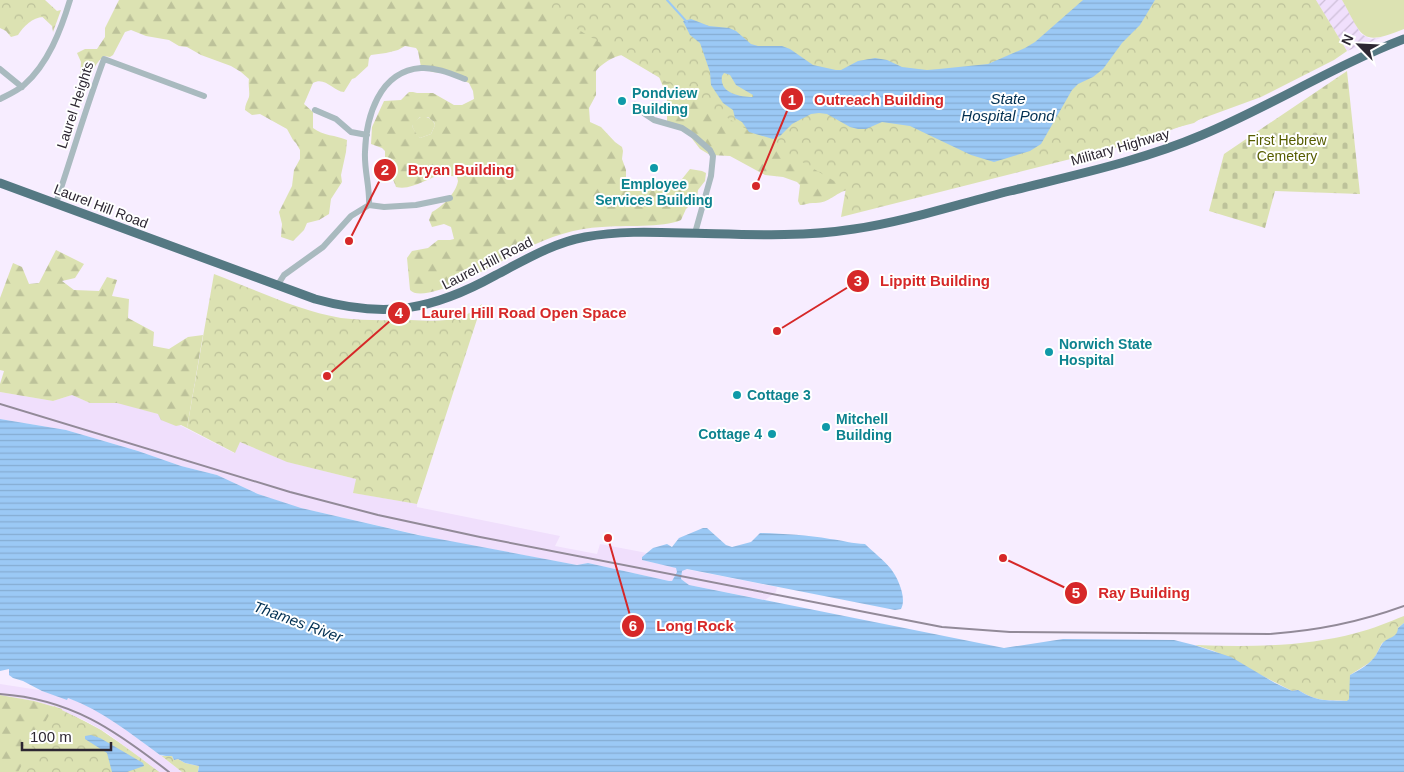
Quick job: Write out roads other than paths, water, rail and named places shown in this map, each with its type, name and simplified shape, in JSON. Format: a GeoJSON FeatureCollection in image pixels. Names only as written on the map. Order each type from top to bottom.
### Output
{"type":"FeatureCollection","features":[{"type":"Feature","properties":{"kind":"highway","name":"Military Highway"},"geometry":{"type":"LineString","coordinates":[[827,233],[905,218],[1105,167],[1165,149],[1224,126],[1356,60],[1404,39]]}},
{"type":"Feature","properties":{"kind":"highway","name":"Laurel Hill Road"},"geometry":{"type":"LineString","coordinates":[[0,182],[315,299],[347,307],[379,310],[405,309],[453,297],[542,251],[574,240],[626,233],[771,235],[827,233]]}},
{"type":"Feature","properties":{"kind":"street"},"geometry":{"type":"LineString","coordinates":[[0,99],[22,87],[32,77],[56,38],[70,0]]}},
{"type":"Feature","properties":{"kind":"street","name":"Laurel Heights"},"geometry":{"type":"LineString","coordinates":[[56,204],[87,105],[104,59],[204,96]]}},
{"type":"Feature","properties":{"kind":"street"},"geometry":{"type":"LineString","coordinates":[[370,205],[364,151],[373,107],[383,87],[391,79],[421,68],[444,71],[465,80]]}},
{"type":"Feature","properties":{"kind":"street"},"geometry":{"type":"LineString","coordinates":[[0,69],[22,87]]}},
{"type":"Feature","properties":{"kind":"street"},"geometry":{"type":"LineString","coordinates":[[635,105],[654,120],[682,128],[710,150],[713,156],[711,176],[695,233]]}},
{"type":"Feature","properties":{"kind":"street"},"geometry":{"type":"LineString","coordinates":[[315,110],[336,118],[351,132],[367,135]]}},
{"type":"Feature","properties":{"kind":"street"},"geometry":{"type":"LineString","coordinates":[[277,286],[284,275],[323,247],[351,216],[370,205],[416,205],[450,198]]}},
{"type":"Feature","properties":{"kind":"water","name":"State Hospital Pond"},"geometry":{"type":"Polygon","coordinates":[[[1083,0],[1155,0],[1140,25],[1122,43],[1103,69],[1093,77],[1078,84],[1072,90],[1041,144],[1030,151],[994,162],[971,155],[910,126],[882,122],[866,129],[858,129],[850,127],[827,114],[819,113],[811,114],[792,124],[780,136],[773,139],[749,132],[742,122],[735,118],[733,110],[723,103],[711,85],[710,72],[700,43],[690,35],[683,21],[691,19],[709,26],[729,28],[736,31],[751,44],[758,46],[782,46],[790,49],[813,65],[836,70],[841,70],[858,61],[875,58],[887,60],[902,67],[927,70],[988,64],[1035,42],[1083,0]],[[724,73],[722,76],[722,82],[727,90],[736,95],[753,97],[753,95],[736,85],[730,75],[724,73]]]}},
{"type":"Feature","properties":{"kind":"water","name":"Thames River"},"geometry":{"type":"Polygon","coordinates":[[[0,419],[66,430],[138,451],[181,466],[217,475],[258,494],[301,508],[418,535],[577,565],[588,563],[669,581],[672,581],[677,572],[676,568],[642,560],[642,557],[653,548],[667,544],[672,547],[679,538],[703,528],[707,528],[726,545],[732,547],[751,542],[760,533],[786,534],[865,544],[894,573],[901,588],[903,604],[901,609],[895,610],[687,569],[682,571],[681,579],[689,585],[1004,648],[1063,639],[1174,640],[1231,657],[1275,683],[1292,691],[1298,690],[1322,700],[1347,701],[1349,699],[1350,675],[1371,661],[1382,644],[1394,636],[1398,628],[1404,623],[1404,772],[198,772],[199,766],[185,763],[178,759],[174,760],[172,756],[160,755],[93,709],[68,698],[67,700],[42,691],[13,678],[9,675],[9,669],[0,671],[0,419]]]}},
{"type":"Feature","properties":{"kind":"water"},"geometry":{"type":"Polygon","coordinates":[[[91,735],[100,738],[143,763],[144,766],[127,772],[112,772],[107,753],[85,739],[85,736],[91,735]]]}},
{"type":"Feature","properties":{"kind":"waterway"},"geometry":{"type":"LineString","coordinates":[[667,0],[687,22]]}},
{"type":"Feature","properties":{"kind":"railway"},"geometry":{"type":"LineString","coordinates":[[0,404],[290,492],[378,515],[480,537],[942,627],[1010,632],[1269,634],[1304,631],[1338,625],[1404,606]]}},
{"type":"Feature","properties":{"kind":"railway"},"geometry":{"type":"LineString","coordinates":[[0,694],[49,702],[91,719],[111,730],[169,772]]}},
{"type":"Feature","properties":{"kind":"place","name":"Pondview Building"},"geometry":{"type":"Point","coordinates":[622,101]}},
{"type":"Feature","properties":{"kind":"place","name":"Employee Services Building"},"geometry":{"type":"Point","coordinates":[654,168]}},
{"type":"Feature","properties":{"kind":"place","name":"Outreach Building"},"geometry":{"type":"Point","coordinates":[756,186]}},
{"type":"Feature","properties":{"kind":"place","name":"Bryan Building"},"geometry":{"type":"Point","coordinates":[349,241]}},
{"type":"Feature","properties":{"kind":"place","name":"Lippitt Building"},"geometry":{"type":"Point","coordinates":[777,331]}},
{"type":"Feature","properties":{"kind":"place","name":"Norwich State Hospital"},"geometry":{"type":"Point","coordinates":[1049,352]}},
{"type":"Feature","properties":{"kind":"place","name":"Laurel Hill Road Open Space"},"geometry":{"type":"Point","coordinates":[327,376]}},
{"type":"Feature","properties":{"kind":"place","name":"Cottage 3"},"geometry":{"type":"Point","coordinates":[737,395]}},
{"type":"Feature","properties":{"kind":"place","name":"Mitchell Building"},"geometry":{"type":"Point","coordinates":[826,427]}},
{"type":"Feature","properties":{"kind":"place","name":"Cottage 4"},"geometry":{"type":"Point","coordinates":[772,434]}},
{"type":"Feature","properties":{"kind":"place","name":"Long Rock"},"geometry":{"type":"Point","coordinates":[608,538]}},
{"type":"Feature","properties":{"kind":"place","name":"Ray Building"},"geometry":{"type":"Point","coordinates":[1003,558]}},
{"type":"Feature","properties":{"kind":"park label","name":"First Hebrew Cemetery"},"geometry":{"type":"Point","coordinates":[1287,148]}}]}
